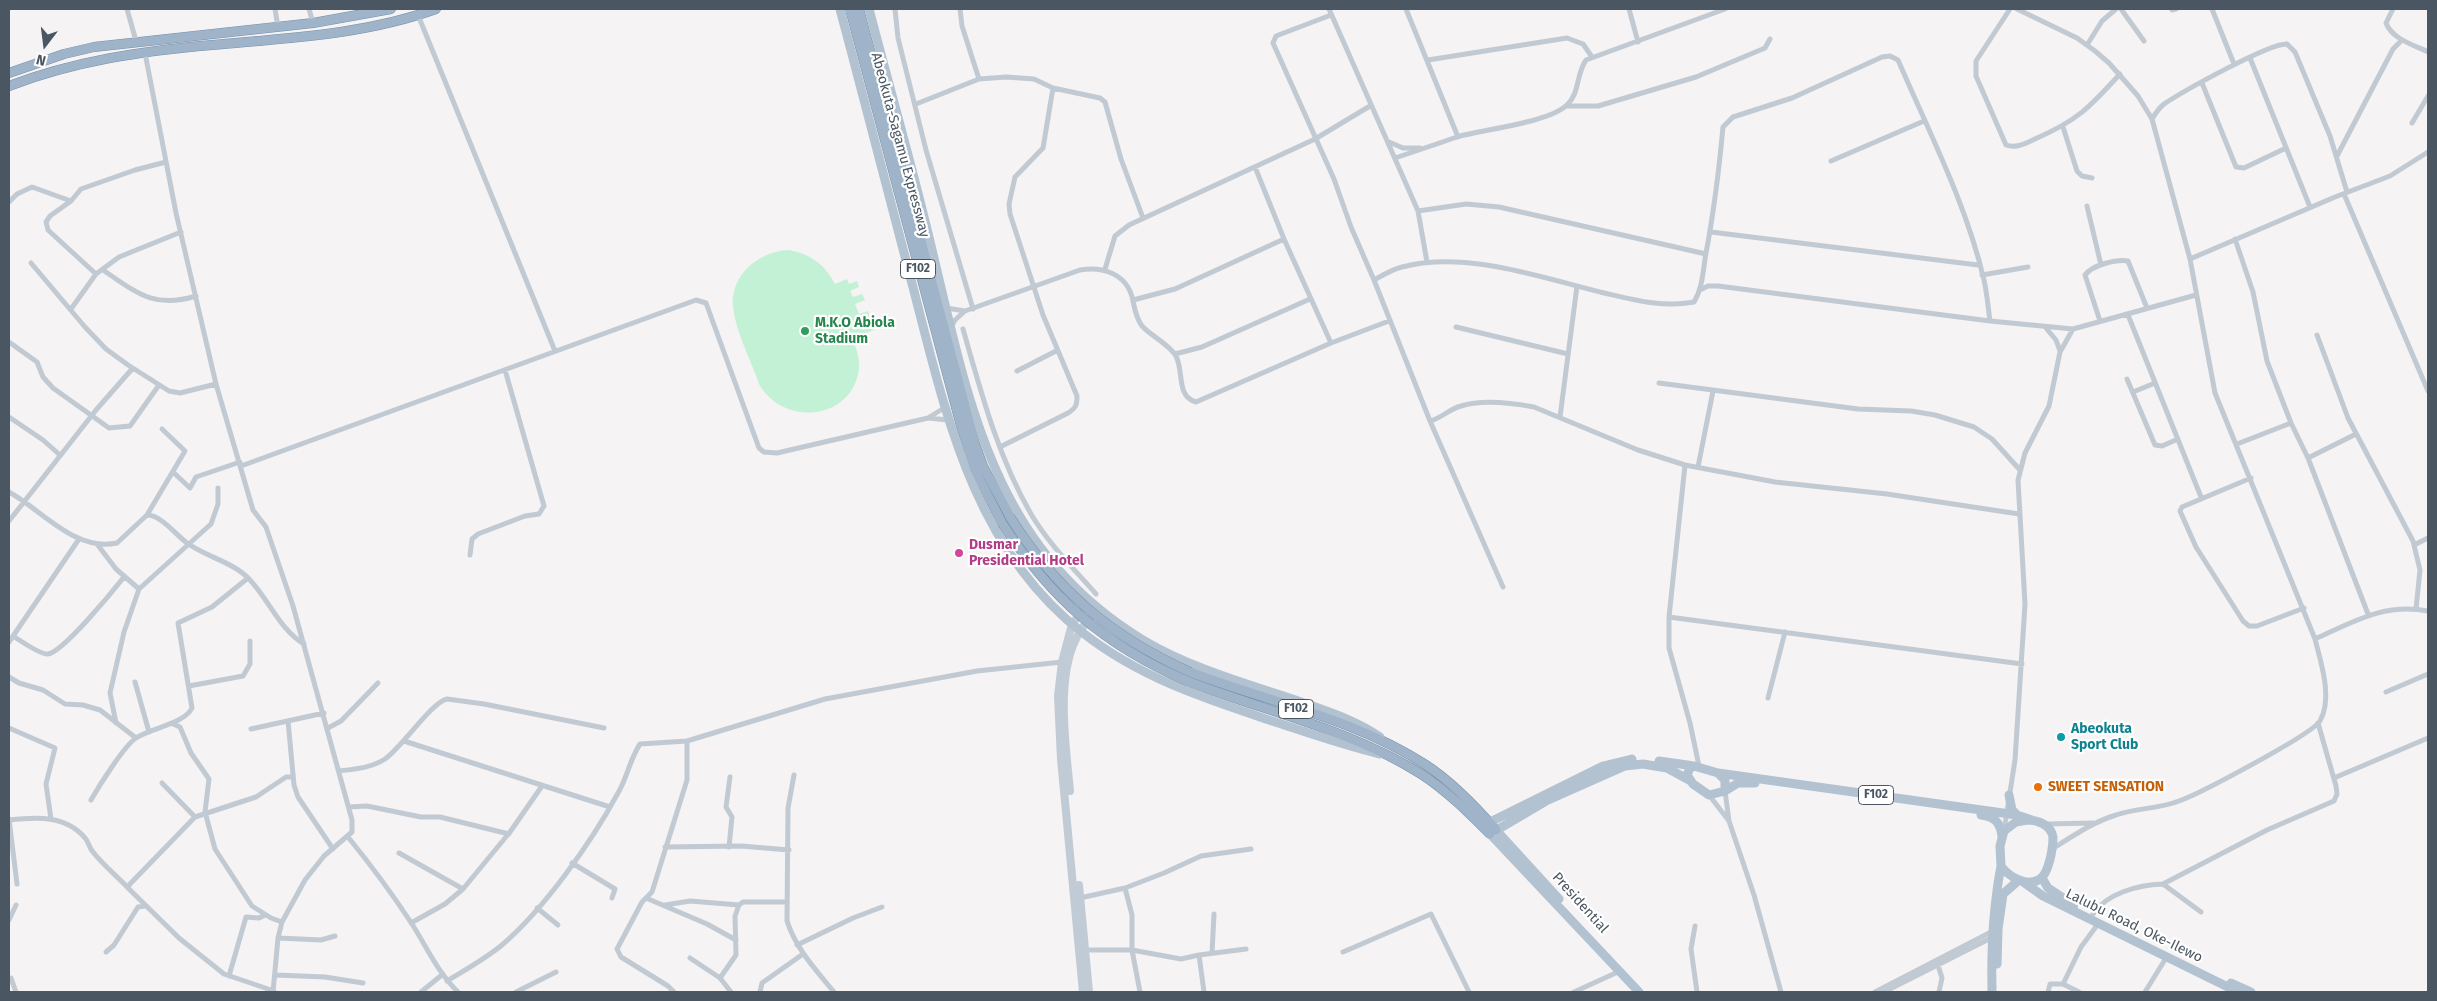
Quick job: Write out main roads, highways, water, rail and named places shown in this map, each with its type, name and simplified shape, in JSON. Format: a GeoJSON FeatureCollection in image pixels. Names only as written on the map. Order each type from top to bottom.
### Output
{"type":"FeatureCollection","features":[{"type":"Feature","properties":{"kind":"highway"},"geometry":{"type":"LineString","coordinates":[[9,73],[64,54],[136,41],[313,23],[391,9]]}},
{"type":"Feature","properties":{"kind":"highway"},"geometry":{"type":"LineString","coordinates":[[9,86],[38,75],[95,60],[328,34],[418,15],[436,9]]}},
{"type":"Feature","properties":{"kind":"highway","name":"Abeokuta-Sagamu Expressway"},"geometry":{"type":"LineString","coordinates":[[850,9],[884,124]]}},
{"type":"Feature","properties":{"kind":"highway","name":"Abeokuta-Sagamu Expressway"},"geometry":{"type":"LineString","coordinates":[[859,9],[884,124],[963,433],[975,470],[1034,568],[1082,619],[1109,640],[1137,658],[1187,682],[1350,738],[1395,758],[1423,775],[1486,824]]}},
{"type":"Feature","properties":{"kind":"highway","name":"Abeokuta-Sagamu Expressway"},"geometry":{"type":"LineString","coordinates":[[1006,520],[1041,562],[1088,611],[1141,648],[1190,672],[1353,728],[1399,749],[1428,767],[1493,832]]}},
{"type":"Feature","properties":{"kind":"main road"},"geometry":{"type":"LineString","coordinates":[[840,9],[884,124],[946,307],[974,414],[999,481],[1017,514],[1036,541],[1056,567],[1093,598],[1098,608],[1145,641],[1178,658],[1216,673],[1358,722],[1399,749]]}},
{"type":"Feature","properties":{"kind":"main road"},"geometry":{"type":"LineString","coordinates":[[868,9],[884,124],[944,408],[965,470],[981,506],[1004,548],[1030,583],[1072,624],[1144,673],[1195,695],[1349,746],[1395,758]]}},
{"type":"Feature","properties":{"kind":"main road"},"geometry":{"type":"LineString","coordinates":[[1083,992],[1059,728],[1058,696],[1062,662],[1072,624],[1093,598]]}},
{"type":"Feature","properties":{"kind":"main road"},"geometry":{"type":"LineString","coordinates":[[1090,992],[1069,788],[1064,696],[1074,643],[1080,631],[1098,608]]}},
{"type":"Feature","properties":{"kind":"main road","name":"F102"},"geometry":{"type":"LineString","coordinates":[[1486,824],[1613,762],[1642,759],[1696,766],[1718,773],[2018,815],[2044,824],[2052,833],[2052,849],[2042,878]]}},
{"type":"Feature","properties":{"kind":"main road"},"geometry":{"type":"LineString","coordinates":[[1639,992],[1493,832],[1546,801],[1625,766],[1643,764],[1666,768],[1689,780]]}},
{"type":"Feature","properties":{"kind":"main road"},"geometry":{"type":"LineString","coordinates":[[1689,780],[1688,771],[1696,766]]}},
{"type":"Feature","properties":{"kind":"main road"},"geometry":{"type":"LineString","coordinates":[[1718,773],[1725,780],[1725,791]]}},
{"type":"Feature","properties":{"kind":"main road","name":"F102"},"geometry":{"type":"LineString","coordinates":[[1689,780],[1709,795],[1725,791],[1738,783],[1755,783],[1987,816],[1995,819],[2000,824],[2003,833]]}},
{"type":"Feature","properties":{"kind":"main road"},"geometry":{"type":"LineString","coordinates":[[2009,795],[2012,810],[2018,815]]}},
{"type":"Feature","properties":{"kind":"main road"},"geometry":{"type":"LineString","coordinates":[[1992,992],[1994,903],[2001,866],[2003,833],[2016,822],[2032,820]]}},
{"type":"Feature","properties":{"kind":"main road"},"geometry":{"type":"LineString","coordinates":[[2001,866],[2009,874],[2020,880],[2036,881],[2042,878]]}},
{"type":"Feature","properties":{"kind":"main road","name":"Lalubu Road, Oke-Ilewo"},"geometry":{"type":"LineString","coordinates":[[2042,878],[2053,893],[2251,992]]}},
{"type":"Feature","properties":{"kind":"main road"},"geometry":{"type":"LineString","coordinates":[[1997,992],[1994,933],[2003,894],[2020,880]]}},
{"type":"Feature","properties":{"kind":"main road","name":"Lalubu Road, Oke-Ilewo"},"geometry":{"type":"LineString","coordinates":[[2020,880],[2033,891],[2238,992]]}},
{"type":"Feature","properties":{"kind":"main road"},"geometry":{"type":"LineString","coordinates":[[1620,971],[1646,992]]}},
{"type":"Feature","properties":{"kind":"place","name":"M.K.O Abiola Stadium"},"geometry":{"type":"Point","coordinates":[805,331]}},
{"type":"Feature","properties":{"kind":"place","name":"Dusmar Presidential Hotel"},"geometry":{"type":"Point","coordinates":[959,553]}},
{"type":"Feature","properties":{"kind":"place","name":"Abeokuta Sport Club"},"geometry":{"type":"Point","coordinates":[2061,737]}},
{"type":"Feature","properties":{"kind":"place","name":"SWEET SENSATION"},"geometry":{"type":"Point","coordinates":[2038,787]}}]}
